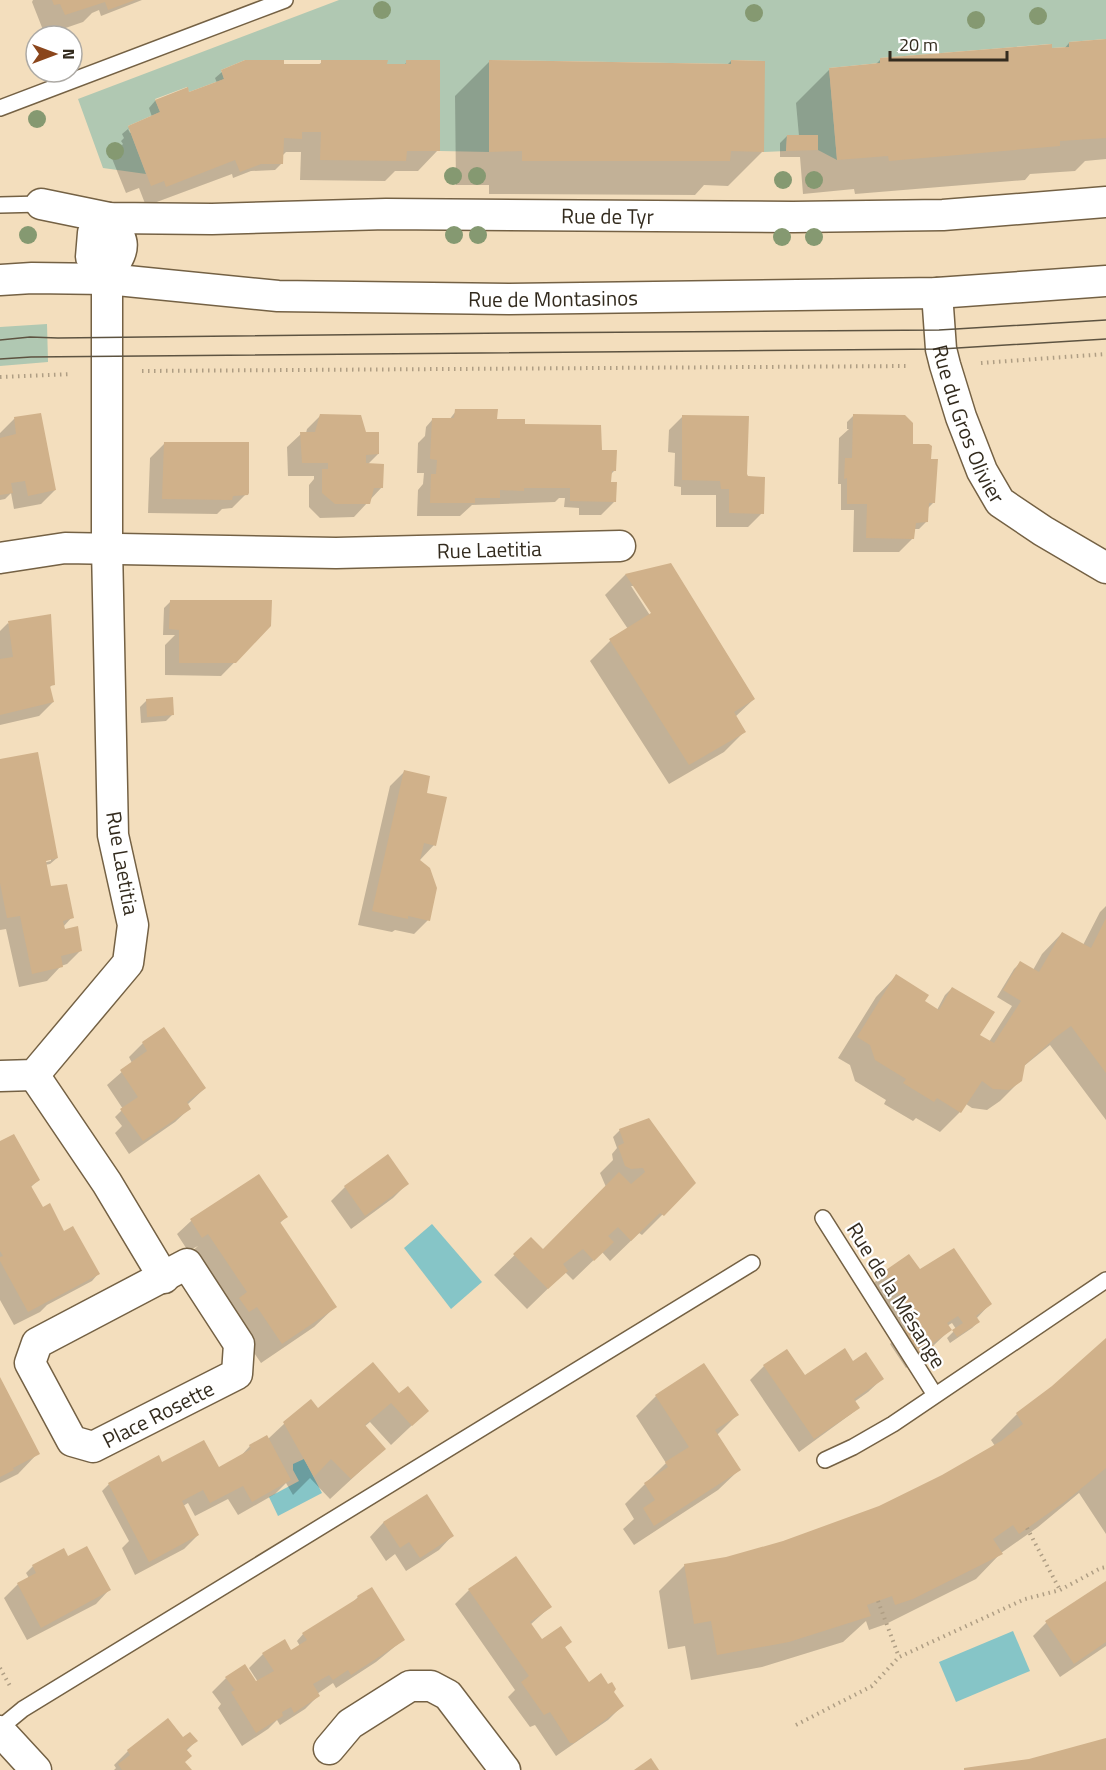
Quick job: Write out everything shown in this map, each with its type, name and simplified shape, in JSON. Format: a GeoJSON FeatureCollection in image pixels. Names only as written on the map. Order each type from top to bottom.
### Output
{"type":"FeatureCollection","features":[{"type":"Feature","properties":{"kind":"street","name":"Rue de Tyr"},"geometry":{"type":"LineString","coordinates":[[41,204],[109,218],[212,219],[386,214],[781,217],[943,215],[1106,202]]}},
{"type":"Feature","properties":{"kind":"street"},"geometry":{"type":"LineString","coordinates":[[107,279],[122,249],[122,236],[109,218]]}},
{"type":"Feature","properties":{"kind":"street","name":"Rue de Montasinos"},"geometry":{"type":"LineString","coordinates":[[0,280],[107,279],[278,296],[509,299],[937,293],[1106,281]]}},
{"type":"Feature","properties":{"kind":"street","name":"Rue Laetitia"},"geometry":{"type":"LineString","coordinates":[[34,1075],[128,963],[133,925],[113,835],[107,547],[107,279]]}},
{"type":"Feature","properties":{"kind":"street","name":"Rue du Gros Olivier"},"geometry":{"type":"LineString","coordinates":[[937,293],[940,340],[945,365],[961,417],[982,471],[1000,502],[1043,531],[1106,568]]}},
{"type":"Feature","properties":{"kind":"street","name":"Rue Laetitia"},"geometry":{"type":"LineString","coordinates":[[0,558],[65,548],[107,547],[336,553],[620,546]]}},
{"type":"Feature","properties":{"kind":"street"},"geometry":{"type":"LineString","coordinates":[[0,1076],[34,1075],[107,1183],[164,1278]]}},
{"type":"Feature","properties":{"kind":"street","name":"Place Rosette"},"geometry":{"type":"LineString","coordinates":[[187,1264],[239,1344],[237,1374],[93,1448],[72,1441],[30,1363],[37,1342],[164,1278],[187,1264]]}},
{"type":"Feature","properties":{"kind":"street"},"geometry":{"type":"LineString","coordinates":[[329,1749],[350,1724],[410,1686],[431,1686],[448,1695],[505,1770]]}},
{"type":"Feature","properties":{"kind":"street"},"geometry":{"type":"LineString","coordinates":[[0,1729],[36,1770]]}},
{"type":"Feature","properties":{"kind":"lane"},"geometry":{"type":"LineString","coordinates":[[0,108],[285,0]]}},
{"type":"Feature","properties":{"kind":"lane"},"geometry":{"type":"LineString","coordinates":[[0,205],[41,204]]}},
{"type":"Feature","properties":{"kind":"lane","name":"Rue de la Mésange"},"geometry":{"type":"LineString","coordinates":[[823,1218],[935,1395]]}},
{"type":"Feature","properties":{"kind":"lane"},"geometry":{"type":"LineString","coordinates":[[0,1729],[23,1709],[752,1263]]}},
{"type":"Feature","properties":{"kind":"lane","name":"Rue de la Mésange"},"geometry":{"type":"LineString","coordinates":[[825,1460],[853,1448],[893,1424],[1106,1280]]}},
{"type":"Feature","properties":{"kind":"path"},"geometry":{"type":"LineString","coordinates":[[164,370],[796,368],[945,365],[1106,354]]}},
{"type":"Feature","properties":{"kind":"path"},"geometry":{"type":"LineString","coordinates":[[0,376],[60,374]]}},
{"type":"Feature","properties":{"kind":"path"},"geometry":{"type":"LineString","coordinates":[[1027,1528],[1060,1590]]}},
{"type":"Feature","properties":{"kind":"path"},"geometry":{"type":"LineString","coordinates":[[796,1725],[872,1686],[898,1657],[1025,1599],[1060,1590],[1106,1567]]}},
{"type":"Feature","properties":{"kind":"path"},"geometry":{"type":"LineString","coordinates":[[878,1601],[898,1657]]}},
{"type":"Feature","properties":{"kind":"green space"},"geometry":{"type":"Polygon","coordinates":[[[339,0],[1106,0],[1106,39],[1069,42],[1069,47],[1052,48],[1051,44],[880,58],[880,63],[829,68],[837,160],[818,150],[817,135],[787,135],[786,151],[764,152],[764,61],[731,60],[731,64],[489,60],[489,152],[440,151],[406,64],[387,64],[387,60],[245,60],[221,70],[224,79],[189,92],[187,87],[155,99],[160,112],[128,126],[146,174],[103,168],[78,99],[339,0]]]}},
{"type":"Feature","properties":{"kind":"green space"},"geometry":{"type":"Polygon","coordinates":[[[47,324],[48,362],[0,366],[0,327],[47,324]]]}},
{"type":"Feature","properties":{"kind":"water"},"geometry":{"type":"Polygon","coordinates":[[[432,1224],[482,1282],[451,1309],[404,1248],[432,1224]]]}},
{"type":"Feature","properties":{"kind":"water"},"geometry":{"type":"Polygon","coordinates":[[[304,1459],[322,1493],[278,1516],[269,1497],[299,1481],[293,1470],[293,1464],[304,1459]]]}},
{"type":"Feature","properties":{"kind":"water"},"geometry":{"type":"Polygon","coordinates":[[[1013,1631],[1030,1671],[956,1702],[939,1662],[1013,1631]]]}},
{"type":"Feature","properties":{"kind":"building"},"geometry":{"type":"Polygon","coordinates":[[[52,0],[135,0],[108,10],[105,2],[65,15],[60,4],[54,5],[52,0]]]}},
{"type":"Feature","properties":{"kind":"building"},"geometry":{"type":"Polygon","coordinates":[[[1106,39],[1106,138],[1060,141],[1060,146],[889,161],[888,156],[837,160],[829,68],[880,63],[880,58],[1052,44],[1052,48],[1069,47],[1069,42],[1106,39]]]}},
{"type":"Feature","properties":{"kind":"building"},"geometry":{"type":"Polygon","coordinates":[[[245,60],[284,60],[284,64],[321,64],[321,60],[388,60],[387,64],[406,64],[406,60],[440,60],[440,151],[407,151],[406,161],[320,160],[321,132],[302,132],[302,139],[284,138],[283,164],[261,164],[240,172],[235,160],[166,187],[164,181],[151,186],[128,126],[160,112],[155,100],[188,87],[189,92],[224,79],[221,70],[245,60]]]}},
{"type":"Feature","properties":{"kind":"building"},"geometry":{"type":"Polygon","coordinates":[[[489,60],[731,64],[731,60],[765,61],[764,152],[731,151],[730,161],[522,161],[522,151],[489,152],[489,60]]]}},
{"type":"Feature","properties":{"kind":"building"},"geometry":{"type":"Polygon","coordinates":[[[787,135],[818,135],[818,150],[786,151],[787,135]]]}},
{"type":"Feature","properties":{"kind":"building"},"geometry":{"type":"Polygon","coordinates":[[[455,409],[498,409],[497,419],[525,419],[525,424],[601,425],[602,450],[617,450],[616,471],[612,471],[611,482],[617,482],[616,502],[570,501],[570,488],[524,488],[524,491],[500,490],[500,498],[475,498],[475,503],[430,503],[431,474],[436,474],[437,460],[430,459],[432,418],[454,418],[455,409]]]}},
{"type":"Feature","properties":{"kind":"building"},"geometry":{"type":"Polygon","coordinates":[[[41,413],[56,490],[28,496],[25,481],[11,483],[13,493],[0,495],[0,438],[16,434],[14,417],[41,413]]]}},
{"type":"Feature","properties":{"kind":"building"},"geometry":{"type":"Polygon","coordinates":[[[320,414],[361,415],[366,432],[379,432],[379,454],[366,455],[366,463],[384,464],[383,488],[374,488],[370,504],[335,504],[322,493],[322,469],[328,469],[328,463],[302,463],[300,432],[315,432],[320,414]]]}},
{"type":"Feature","properties":{"kind":"building"},"geometry":{"type":"Polygon","coordinates":[[[853,414],[905,415],[913,423],[913,444],[932,446],[931,459],[938,459],[935,503],[929,503],[928,522],[916,523],[914,539],[866,538],[867,504],[847,504],[847,478],[844,479],[845,458],[852,458],[853,414]]]}},
{"type":"Feature","properties":{"kind":"building"},"geometry":{"type":"Polygon","coordinates":[[[682,415],[749,416],[747,474],[748,476],[765,477],[764,514],[729,513],[729,489],[721,489],[720,481],[682,480],[682,415]]]}},
{"type":"Feature","properties":{"kind":"building"},"geometry":{"type":"Polygon","coordinates":[[[164,442],[249,442],[248,495],[233,496],[232,500],[162,499],[164,442]]]}},
{"type":"Feature","properties":{"kind":"building"},"geometry":{"type":"Polygon","coordinates":[[[671,563],[755,699],[734,712],[746,732],[689,765],[609,639],[651,613],[625,574],[671,563]]]}},
{"type":"Feature","properties":{"kind":"building"},"geometry":{"type":"Polygon","coordinates":[[[170,600],[272,600],[271,626],[236,663],[179,663],[179,630],[169,629],[170,600]]]}},
{"type":"Feature","properties":{"kind":"building"},"geometry":{"type":"Polygon","coordinates":[[[51,614],[55,685],[50,686],[54,702],[0,715],[0,659],[13,657],[8,621],[51,614]]]}},
{"type":"Feature","properties":{"kind":"building"},"geometry":{"type":"Polygon","coordinates":[[[173,697],[174,715],[147,717],[146,699],[173,697]]]}},
{"type":"Feature","properties":{"kind":"building"},"geometry":{"type":"Polygon","coordinates":[[[38,752],[58,858],[46,861],[51,886],[67,884],[74,918],[63,921],[65,929],[78,926],[82,951],[61,956],[63,967],[32,974],[20,916],[7,918],[0,883],[0,759],[38,752]]]}},
{"type":"Feature","properties":{"kind":"building"},"geometry":{"type":"Polygon","coordinates":[[[404,770],[430,776],[427,793],[447,797],[436,846],[424,843],[420,860],[430,868],[437,888],[430,921],[372,911],[404,770]]]}},
{"type":"Feature","properties":{"kind":"building"},"geometry":{"type":"Polygon","coordinates":[[[1106,918],[1106,1073],[1071,1026],[1025,1065],[1022,1081],[1009,1090],[993,1089],[982,1081],[961,1113],[937,1098],[934,1102],[903,1083],[906,1079],[875,1060],[870,1045],[857,1037],[896,974],[929,995],[925,1001],[939,1010],[952,987],[995,1012],[980,1035],[994,1043],[1021,1001],[1003,990],[1020,961],[1039,972],[1062,932],[1091,948],[1106,918]]]}},
{"type":"Feature","properties":{"kind":"building"},"geometry":{"type":"Polygon","coordinates":[[[164,1027],[206,1088],[187,1102],[191,1109],[143,1141],[120,1109],[138,1097],[120,1070],[147,1051],[142,1042],[164,1027]]]}},
{"type":"Feature","properties":{"kind":"building"},"geometry":{"type":"Polygon","coordinates":[[[649,1118],[696,1183],[664,1216],[660,1213],[631,1241],[618,1227],[608,1236],[614,1242],[594,1261],[583,1249],[563,1264],[568,1271],[548,1289],[513,1254],[531,1237],[543,1249],[619,1172],[631,1184],[645,1172],[643,1168],[631,1169],[625,1166],[618,1146],[624,1143],[619,1129],[649,1118]]]}},
{"type":"Feature","properties":{"kind":"building"},"geometry":{"type":"Polygon","coordinates":[[[14,1134],[40,1180],[31,1186],[43,1207],[50,1203],[64,1231],[73,1226],[100,1274],[28,1312],[0,1261],[0,1257],[3,1256],[0,1251],[0,1141],[14,1134]]]}},
{"type":"Feature","properties":{"kind":"building"},"geometry":{"type":"Polygon","coordinates":[[[388,1154],[409,1184],[365,1216],[344,1186],[388,1154]]]}},
{"type":"Feature","properties":{"kind":"building"},"geometry":{"type":"Polygon","coordinates":[[[259,1174],[288,1217],[280,1222],[337,1307],[282,1344],[257,1307],[249,1312],[239,1298],[247,1292],[208,1234],[202,1238],[190,1219],[259,1174]]]}},
{"type":"Feature","properties":{"kind":"building"},"geometry":{"type":"Polygon","coordinates":[[[954,1248],[992,1304],[976,1316],[980,1322],[957,1337],[952,1330],[932,1344],[934,1346],[921,1356],[903,1329],[916,1320],[883,1272],[909,1254],[920,1269],[954,1248]],[[958,1316],[947,1323],[952,1330],[963,1323],[958,1316]]]}},
{"type":"Feature","properties":{"kind":"building"},"geometry":{"type":"Polygon","coordinates":[[[1106,1338],[1106,1468],[1066,1501],[1019,1534],[1013,1525],[993,1539],[1003,1554],[913,1599],[895,1605],[892,1596],[867,1605],[871,1616],[789,1642],[717,1655],[711,1621],[694,1624],[684,1564],[726,1557],[783,1541],[879,1506],[942,1475],[1001,1441],[1023,1424],[1016,1413],[1052,1386],[1106,1338]]]}},
{"type":"Feature","properties":{"kind":"building"},"geometry":{"type":"Polygon","coordinates":[[[845,1348],[853,1361],[866,1352],[884,1379],[854,1399],[860,1408],[814,1439],[763,1365],[787,1349],[805,1375],[845,1348]]]}},
{"type":"Feature","properties":{"kind":"building"},"geometry":{"type":"Polygon","coordinates":[[[373,1362],[399,1393],[408,1386],[429,1411],[412,1426],[391,1403],[365,1425],[386,1449],[351,1479],[331,1459],[314,1477],[283,1422],[311,1399],[318,1408],[373,1362]]]}},
{"type":"Feature","properties":{"kind":"building"},"geometry":{"type":"Polygon","coordinates":[[[704,1363],[739,1415],[715,1430],[741,1470],[654,1526],[643,1508],[655,1500],[644,1483],[668,1467],[665,1462],[689,1447],[655,1395],[704,1363]]]}},
{"type":"Feature","properties":{"kind":"building"},"geometry":{"type":"Polygon","coordinates":[[[0,1377],[40,1454],[0,1477],[0,1377]]]}},
{"type":"Feature","properties":{"kind":"building"},"geometry":{"type":"Polygon","coordinates":[[[267,1435],[291,1480],[252,1502],[243,1486],[210,1503],[203,1490],[182,1501],[199,1535],[149,1562],[108,1483],[159,1455],[162,1462],[204,1440],[219,1467],[251,1449],[249,1445],[267,1435]]]}},
{"type":"Feature","properties":{"kind":"building"},"geometry":{"type":"Polygon","coordinates":[[[427,1494],[454,1536],[420,1558],[409,1542],[400,1548],[383,1522],[427,1494]]]}},
{"type":"Feature","properties":{"kind":"building"},"geometry":{"type":"Polygon","coordinates":[[[87,1546],[111,1590],[41,1628],[17,1583],[36,1573],[32,1565],[64,1548],[68,1556],[87,1546]]]}},
{"type":"Feature","properties":{"kind":"building"},"geometry":{"type":"Polygon","coordinates":[[[516,1556],[552,1607],[530,1622],[542,1639],[561,1626],[572,1642],[565,1647],[589,1682],[601,1673],[608,1684],[612,1682],[616,1689],[614,1692],[624,1706],[574,1743],[570,1743],[550,1712],[544,1715],[521,1682],[529,1676],[468,1589],[516,1556]]]}},
{"type":"Feature","properties":{"kind":"building"},"geometry":{"type":"Polygon","coordinates":[[[1106,1581],[1106,1642],[1074,1664],[1045,1621],[1106,1581]]]}},
{"type":"Feature","properties":{"kind":"building"},"geometry":{"type":"Polygon","coordinates":[[[372,1587],[405,1640],[351,1675],[348,1670],[333,1680],[329,1675],[313,1684],[320,1696],[294,1713],[291,1707],[282,1712],[283,1716],[256,1733],[231,1692],[235,1690],[225,1677],[245,1664],[256,1681],[274,1671],[262,1653],[285,1639],[291,1650],[307,1640],[302,1633],[372,1587]]]}},
{"type":"Feature","properties":{"kind":"building"},"geometry":{"type":"Polygon","coordinates":[[[168,1718],[183,1737],[190,1732],[198,1741],[186,1749],[192,1756],[185,1762],[192,1770],[122,1770],[118,1764],[130,1755],[127,1750],[168,1718]]]}},
{"type":"Feature","properties":{"kind":"building"},"geometry":{"type":"Polygon","coordinates":[[[1106,1738],[1106,1770],[964,1770],[964,1768],[1029,1759],[1106,1738]]]}},
{"type":"Feature","properties":{"kind":"building"},"geometry":{"type":"Polygon","coordinates":[[[651,1758],[659,1770],[634,1770],[651,1758]]]}},
{"type":"Feature","properties":{"kind":"tram line"},"geometry":{"type":"LineString","coordinates":[[0,340],[30,337],[939,330],[1106,320]]}},
{"type":"Feature","properties":{"kind":"tram line"},"geometry":{"type":"LineString","coordinates":[[0,359],[941,349],[1106,339]]}}]}
